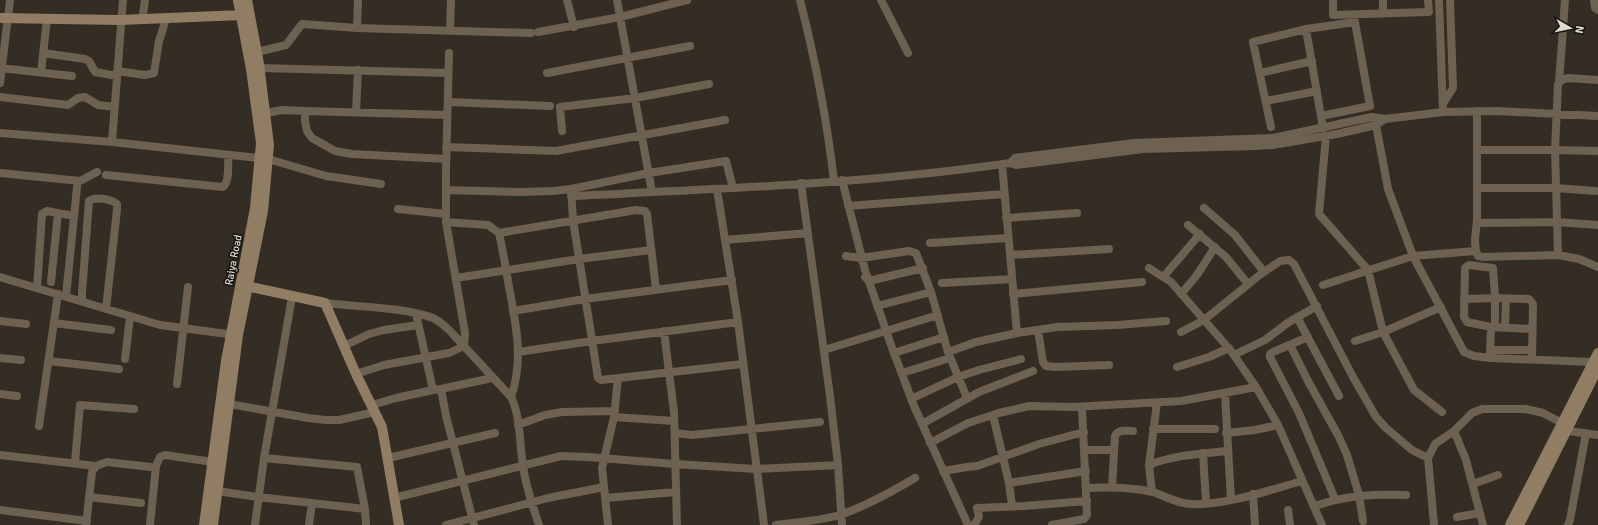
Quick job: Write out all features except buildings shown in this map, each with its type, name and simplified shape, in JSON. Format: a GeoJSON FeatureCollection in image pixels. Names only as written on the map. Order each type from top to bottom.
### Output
{"type":"FeatureCollection","features":[{"type":"Feature","properties":{"kind":"street"},"geometry":{"type":"LineString","coordinates":[[0,83],[4,18],[10,0]]}},
{"type":"Feature","properties":{"kind":"street"},"geometry":{"type":"LineString","coordinates":[[112,142],[120,20],[123,0]]}},
{"type":"Feature","properties":{"kind":"street"},"geometry":{"type":"LineString","coordinates":[[143,14],[145,0]]}},
{"type":"Feature","properties":{"kind":"street","name":"Raiya Road"},"geometry":{"type":"LineString","coordinates":[[213,525],[225,403],[234,335],[244,286],[255,208],[268,138],[257,52],[246,14],[238,0]]}},
{"type":"Feature","properties":{"kind":"street","name":"Raiya Road"},"geometry":{"type":"LineString","coordinates":[[247,0],[246,14],[264,159]]}},
{"type":"Feature","properties":{"kind":"street"},"geometry":{"type":"LineString","coordinates":[[357,28],[358,0]]}},
{"type":"Feature","properties":{"kind":"street"},"geometry":{"type":"LineString","coordinates":[[450,30],[451,0]]}},
{"type":"Feature","properties":{"kind":"street"},"geometry":{"type":"LineString","coordinates":[[567,0],[574,27]]}},
{"type":"Feature","properties":{"kind":"street"},"geometry":{"type":"LineString","coordinates":[[617,0],[652,192]]}},
{"type":"Feature","properties":{"kind":"street"},"geometry":{"type":"LineString","coordinates":[[257,52],[286,45],[302,24],[357,28],[534,33],[574,27],[687,0]]}},
{"type":"Feature","properties":{"kind":"street"},"geometry":{"type":"LineString","coordinates":[[800,0],[820,91],[830,151],[838,180],[848,206],[861,258],[911,399],[968,525]]}},
{"type":"Feature","properties":{"kind":"street"},"geometry":{"type":"LineString","coordinates":[[881,0],[908,53]]}},
{"type":"Feature","properties":{"kind":"street"},"geometry":{"type":"LineString","coordinates":[[1333,0],[1333,15],[1429,12],[1428,0]]}},
{"type":"Feature","properties":{"kind":"street"},"geometry":{"type":"LineString","coordinates":[[1383,0],[1383,13]]}},
{"type":"Feature","properties":{"kind":"street"},"geometry":{"type":"LineString","coordinates":[[1439,0],[1443,108]]}},
{"type":"Feature","properties":{"kind":"street"},"geometry":{"type":"LineString","coordinates":[[1443,108],[1453,88],[1450,0]]}},
{"type":"Feature","properties":{"kind":"street"},"geometry":{"type":"LineString","coordinates":[[1558,255],[1555,150],[1556,113],[1565,0]]}},
{"type":"Feature","properties":{"kind":"street"},"geometry":{"type":"LineString","coordinates":[[1594,0],[1595,8],[1598,10]]}},
{"type":"Feature","properties":{"kind":"street"},"geometry":{"type":"LineString","coordinates":[[4,18],[120,20],[246,14]]}},
{"type":"Feature","properties":{"kind":"street"},"geometry":{"type":"LineString","coordinates":[[1440,17],[1451,16]]}},
{"type":"Feature","properties":{"kind":"street"},"geometry":{"type":"LineString","coordinates":[[41,72],[47,19]]}},
{"type":"Feature","properties":{"kind":"street"},"geometry":{"type":"LineString","coordinates":[[43,53],[89,61],[95,72],[145,75],[154,73],[166,19]]}},
{"type":"Feature","properties":{"kind":"street"},"geometry":{"type":"LineString","coordinates":[[1272,127],[1253,42],[1306,29],[1355,22],[1370,106],[1321,116]]}},
{"type":"Feature","properties":{"kind":"street"},"geometry":{"type":"LineString","coordinates":[[1306,29],[1324,132],[1319,214],[1368,270],[1383,332],[1414,390],[1442,412]]}},
{"type":"Feature","properties":{"kind":"street"},"geometry":{"type":"LineString","coordinates":[[547,73],[690,46]]}},
{"type":"Feature","properties":{"kind":"street"},"geometry":{"type":"LineString","coordinates":[[449,53],[446,148],[446,218],[465,333],[464,346]]}},
{"type":"Feature","properties":{"kind":"street"},"geometry":{"type":"LineString","coordinates":[[1260,73],[1312,61]]}},
{"type":"Feature","properties":{"kind":"street"},"geometry":{"type":"LineString","coordinates":[[260,68],[448,73]]}},
{"type":"Feature","properties":{"kind":"street"},"geometry":{"type":"LineString","coordinates":[[1,70],[41,72],[72,76]]}},
{"type":"Feature","properties":{"kind":"street"},"geometry":{"type":"LineString","coordinates":[[356,112],[358,70]]}},
{"type":"Feature","properties":{"kind":"street"},"geometry":{"type":"LineString","coordinates":[[1559,83],[1568,78],[1598,80]]}},
{"type":"Feature","properties":{"kind":"street"},"geometry":{"type":"LineString","coordinates":[[562,131],[560,107],[635,98],[709,84]]}},
{"type":"Feature","properties":{"kind":"street"},"geometry":{"type":"LineString","coordinates":[[1266,101],[1317,91]]}},
{"type":"Feature","properties":{"kind":"street"},"geometry":{"type":"LineString","coordinates":[[0,98],[68,105],[78,98],[85,96],[98,105],[115,107]]}},
{"type":"Feature","properties":{"kind":"street"},"geometry":{"type":"LineString","coordinates":[[448,102],[550,106]]}},
{"type":"Feature","properties":{"kind":"street"},"geometry":{"type":"LineString","coordinates":[[1324,132],[1355,121],[1372,117],[1385,119],[1443,108],[1477,111],[1556,113],[1598,116]]}},
{"type":"Feature","properties":{"kind":"street"},"geometry":{"type":"LineString","coordinates":[[266,113],[282,110],[447,115]]}},
{"type":"Feature","properties":{"kind":"street"},"geometry":{"type":"LineString","coordinates":[[1353,110],[1355,121]]}},
{"type":"Feature","properties":{"kind":"street"},"geometry":{"type":"LineString","coordinates":[[305,111],[307,131],[312,138],[335,151],[352,154],[446,159]]}},
{"type":"Feature","properties":{"kind":"street"},"geometry":{"type":"LineString","coordinates":[[1477,111],[1477,222],[1475,251],[1478,256],[1484,258],[1558,255],[1579,259],[1598,267]]}},
{"type":"Feature","properties":{"kind":"street"},"geometry":{"type":"LineString","coordinates":[[446,190],[571,193],[652,192],[733,188],[937,173],[1006,163],[1016,164],[1143,149],[1256,146],[1324,132],[1376,125],[1385,119]]}},
{"type":"Feature","properties":{"kind":"street"},"geometry":{"type":"LineString","coordinates":[[446,148],[556,151],[725,120]]}},
{"type":"Feature","properties":{"kind":"street"},"geometry":{"type":"LineString","coordinates":[[1376,125],[1388,189],[1413,256],[1464,352],[1474,356],[1532,350]]}},
{"type":"Feature","properties":{"kind":"street"},"geometry":{"type":"LineString","coordinates":[[0,133],[112,142],[228,154],[264,159],[326,176],[381,184]]}},
{"type":"Feature","properties":{"kind":"street"},"geometry":{"type":"LineString","coordinates":[[1478,150],[1598,151]]}},
{"type":"Feature","properties":{"kind":"street"},"geometry":{"type":"LineString","coordinates":[[106,176],[223,187],[226,185],[227,180],[228,154]]}},
{"type":"Feature","properties":{"kind":"street"},"geometry":{"type":"LineString","coordinates":[[571,193],[649,173],[726,161],[733,188]]}},
{"type":"Feature","properties":{"kind":"street"},"geometry":{"type":"LineString","coordinates":[[1006,163],[1004,194],[1017,333]]}},
{"type":"Feature","properties":{"kind":"street"},"geometry":{"type":"LineString","coordinates":[[0,173],[80,181],[97,172]]}},
{"type":"Feature","properties":{"kind":"street"},"geometry":{"type":"LineString","coordinates":[[801,183],[838,465],[842,525]]}},
{"type":"Feature","properties":{"kind":"street"},"geometry":{"type":"LineString","coordinates":[[39,426],[54,323],[62,295],[77,188]]}},
{"type":"Feature","properties":{"kind":"street"},"geometry":{"type":"LineString","coordinates":[[1477,188],[1556,188],[1596,191]]}},
{"type":"Feature","properties":{"kind":"street"},"geometry":{"type":"LineString","coordinates":[[717,189],[738,322],[764,525]]}},
{"type":"Feature","properties":{"kind":"street"},"geometry":{"type":"LineString","coordinates":[[571,193],[573,220],[598,378],[601,380],[743,364]]}},
{"type":"Feature","properties":{"kind":"street"},"geometry":{"type":"LineString","coordinates":[[848,206],[1004,194]]}},
{"type":"Feature","properties":{"kind":"street"},"geometry":{"type":"LineString","coordinates":[[82,301],[89,201],[95,198],[113,201],[117,204],[117,210],[106,309]]}},
{"type":"Feature","properties":{"kind":"street"},"geometry":{"type":"LineString","coordinates":[[1204,208],[1235,236],[1264,272]]}},
{"type":"Feature","properties":{"kind":"street"},"geometry":{"type":"LineString","coordinates":[[398,209],[488,225],[499,233],[513,311],[518,352],[516,382],[511,397]]}},
{"type":"Feature","properties":{"kind":"street"},"geometry":{"type":"LineString","coordinates":[[499,233],[636,210],[645,211],[647,214],[656,289]]}},
{"type":"Feature","properties":{"kind":"street"},"geometry":{"type":"LineString","coordinates":[[37,288],[42,214],[47,211],[74,216]]}},
{"type":"Feature","properties":{"kind":"street"},"geometry":{"type":"LineString","coordinates":[[51,282],[58,213]]}},
{"type":"Feature","properties":{"kind":"street"},"geometry":{"type":"LineString","coordinates":[[1006,218],[1077,214]]}},
{"type":"Feature","properties":{"kind":"street"},"geometry":{"type":"LineString","coordinates":[[1477,222],[1557,222],[1598,225]]}},
{"type":"Feature","properties":{"kind":"street"},"geometry":{"type":"LineString","coordinates":[[1188,225],[1216,247],[1248,284]]}},
{"type":"Feature","properties":{"kind":"street"},"geometry":{"type":"LineString","coordinates":[[725,240],[808,233]]}},
{"type":"Feature","properties":{"kind":"street"},"geometry":{"type":"LineString","coordinates":[[1164,276],[1200,234]]}},
{"type":"Feature","properties":{"kind":"street"},"geometry":{"type":"LineString","coordinates":[[930,243],[1008,238]]}},
{"type":"Feature","properties":{"kind":"street"},"geometry":{"type":"LineString","coordinates":[[1181,294],[1197,275],[1216,247]]}},
{"type":"Feature","properties":{"kind":"street"},"geometry":{"type":"LineString","coordinates":[[1010,255],[1110,249]]}},
{"type":"Feature","properties":{"kind":"street"},"geometry":{"type":"LineString","coordinates":[[456,278],[579,259],[651,250]]}},
{"type":"Feature","properties":{"kind":"street"},"geometry":{"type":"LineString","coordinates":[[846,256],[861,258],[913,251],[916,253],[932,292],[949,355],[967,398]]}},
{"type":"Feature","properties":{"kind":"street"},"geometry":{"type":"LineString","coordinates":[[1323,285],[1413,256],[1475,251]]}},
{"type":"Feature","properties":{"kind":"street"},"geometry":{"type":"LineString","coordinates":[[1180,332],[1204,320],[1248,284],[1287,257],[1294,264],[1353,377],[1376,417],[1386,428],[1412,450],[1428,458]]}},
{"type":"Feature","properties":{"kind":"street"},"geometry":{"type":"LineString","coordinates":[[1490,354],[1493,327],[1495,298],[1493,268],[1469,266],[1465,268],[1464,317],[1467,322],[1493,327],[1532,329]]}},
{"type":"Feature","properties":{"kind":"street"},"geometry":{"type":"LineString","coordinates":[[869,281],[923,268]]}},
{"type":"Feature","properties":{"kind":"street"},"geometry":{"type":"LineString","coordinates":[[1150,268],[1164,276],[1181,294],[1229,348],[1256,387],[1278,425],[1302,481],[1315,506],[1322,525]]}},
{"type":"Feature","properties":{"kind":"street"},"geometry":{"type":"LineString","coordinates":[[860,273],[869,281]]}},
{"type":"Feature","properties":{"kind":"street"},"geometry":{"type":"LineString","coordinates":[[0,277],[160,325],[234,335]]}},
{"type":"Feature","properties":{"kind":"street"},"geometry":{"type":"LineString","coordinates":[[942,284],[1012,279]]}},
{"type":"Feature","properties":{"kind":"street"},"geometry":{"type":"LineString","coordinates":[[513,311],[585,299],[732,280]]}},
{"type":"Feature","properties":{"kind":"street"},"geometry":{"type":"LineString","coordinates":[[1013,294],[1142,282]]}},
{"type":"Feature","properties":{"kind":"street"},"geometry":{"type":"LineString","coordinates":[[244,286],[325,303],[416,314],[433,318],[442,323],[511,397],[514,404],[518,425],[523,466],[539,525]]}},
{"type":"Feature","properties":{"kind":"street"},"geometry":{"type":"LineString","coordinates":[[177,384],[182,329],[188,287]]}},
{"type":"Feature","properties":{"kind":"street"},"geometry":{"type":"LineString","coordinates":[[877,306],[932,292]]}},
{"type":"Feature","properties":{"kind":"street"},"geometry":{"type":"LineString","coordinates":[[255,525],[264,458],[292,297]]}},
{"type":"Feature","properties":{"kind":"street"},"geometry":{"type":"LineString","coordinates":[[1464,299],[1528,299],[1533,304],[1532,359]]}},
{"type":"Feature","properties":{"kind":"street"},"geometry":{"type":"LineString","coordinates":[[1506,299],[1506,328]]}},
{"type":"Feature","properties":{"kind":"street"},"geometry":{"type":"LineString","coordinates":[[325,303],[356,374],[382,427],[399,525]]}},
{"type":"Feature","properties":{"kind":"street"},"geometry":{"type":"LineString","coordinates":[[1234,355],[1265,340],[1297,317],[1316,306]]}},
{"type":"Feature","properties":{"kind":"street"},"geometry":{"type":"LineString","coordinates":[[1355,341],[1383,332],[1441,307]]}},
{"type":"Feature","properties":{"kind":"street"},"geometry":{"type":"LineString","coordinates":[[416,314],[425,357],[453,442],[473,522]]}},
{"type":"Feature","properties":{"kind":"street"},"geometry":{"type":"LineString","coordinates":[[824,350],[938,315]]}},
{"type":"Feature","properties":{"kind":"street"},"geometry":{"type":"LineString","coordinates":[[125,359],[130,317]]}},
{"type":"Feature","properties":{"kind":"street"},"geometry":{"type":"LineString","coordinates":[[1297,317],[1339,396]]}},
{"type":"Feature","properties":{"kind":"street"},"geometry":{"type":"LineString","coordinates":[[0,321],[26,324]]}},
{"type":"Feature","properties":{"kind":"street"},"geometry":{"type":"LineString","coordinates":[[902,373],[949,355],[976,342],[1017,333],[1057,327],[1118,325],[1166,321]]}},
{"type":"Feature","properties":{"kind":"street"},"geometry":{"type":"LineString","coordinates":[[518,352],[592,340],[738,322]]}},
{"type":"Feature","properties":{"kind":"street"},"geometry":{"type":"LineString","coordinates":[[54,323],[111,330]]}},
{"type":"Feature","properties":{"kind":"street"},"geometry":{"type":"LineString","coordinates":[[344,346],[370,334],[384,330],[418,325]]}},
{"type":"Feature","properties":{"kind":"street"},"geometry":{"type":"LineString","coordinates":[[1038,330],[1043,362],[1046,366],[1056,367],[1109,364]]}},
{"type":"Feature","properties":{"kind":"street"},"geometry":{"type":"LineString","coordinates":[[664,331],[675,432],[677,525]]}},
{"type":"Feature","properties":{"kind":"street"},"geometry":{"type":"LineString","coordinates":[[894,353],[944,337]]}},
{"type":"Feature","properties":{"kind":"street"},"geometry":{"type":"LineString","coordinates":[[1308,337],[1273,352],[1270,357],[1299,413],[1335,499]]}},
{"type":"Feature","properties":{"kind":"street"},"geometry":{"type":"LineString","coordinates":[[1290,345],[1308,381],[1323,406],[1347,455],[1359,495],[1363,521]]}},
{"type":"Feature","properties":{"kind":"street"},"geometry":{"type":"LineString","coordinates":[[356,374],[384,365],[449,353],[464,346]]}},
{"type":"Feature","properties":{"kind":"street"},"geometry":{"type":"LineString","coordinates":[[1177,367],[1209,357],[1229,348]]}},
{"type":"Feature","properties":{"kind":"street"},"geometry":{"type":"LineString","coordinates":[[1510,525],[1596,365],[1598,353]]}},
{"type":"Feature","properties":{"kind":"street"},"geometry":{"type":"LineString","coordinates":[[1490,354],[1596,365]]}},
{"type":"Feature","properties":{"kind":"street"},"geometry":{"type":"LineString","coordinates":[[0,358],[21,360]]}},
{"type":"Feature","properties":{"kind":"street"},"geometry":{"type":"LineString","coordinates":[[911,399],[958,377],[1021,359]]}},
{"type":"Feature","properties":{"kind":"street"},"geometry":{"type":"LineString","coordinates":[[49,361],[119,369]]}},
{"type":"Feature","properties":{"kind":"street"},"geometry":{"type":"LineString","coordinates":[[922,424],[967,398],[1033,371]]}},
{"type":"Feature","properties":{"kind":"street"},"geometry":{"type":"LineString","coordinates":[[225,403],[326,420],[350,418],[374,409],[396,398],[492,378]]}},
{"type":"Feature","properties":{"kind":"street"},"geometry":{"type":"LineString","coordinates":[[608,525],[602,468],[614,414],[618,378]]}},
{"type":"Feature","properties":{"kind":"street"},"geometry":{"type":"LineString","coordinates":[[930,443],[968,424],[993,415],[1029,406],[1082,407],[1181,401],[1256,387]]}},
{"type":"Feature","properties":{"kind":"street"},"geometry":{"type":"LineString","coordinates":[[1225,393],[1227,451],[1231,500]]}},
{"type":"Feature","properties":{"kind":"street"},"geometry":{"type":"LineString","coordinates":[[0,394],[17,396]]}},
{"type":"Feature","properties":{"kind":"street","name":"Raiya Road"},"geometry":{"type":"LineString","coordinates":[[204,525],[213,462],[225,403]]}},
{"type":"Feature","properties":{"kind":"street"},"geometry":{"type":"LineString","coordinates":[[1152,492],[1149,464],[1157,403]]}},
{"type":"Feature","properties":{"kind":"street"},"geometry":{"type":"LineString","coordinates":[[75,462],[80,405],[134,409]]}},
{"type":"Feature","properties":{"kind":"street"},"geometry":{"type":"LineString","coordinates":[[1052,525],[1084,522],[1088,515],[1082,407]]}},
{"type":"Feature","properties":{"kind":"street"},"geometry":{"type":"LineString","coordinates":[[1434,525],[1428,458],[1435,444],[1454,431],[1472,413],[1482,409],[1534,410],[1563,427],[1598,435]]}},
{"type":"Feature","properties":{"kind":"street"},"geometry":{"type":"LineString","coordinates":[[518,425],[545,415],[562,412],[614,414],[674,421]]}},
{"type":"Feature","properties":{"kind":"street"},"geometry":{"type":"LineString","coordinates":[[993,415],[1004,457],[1012,506]]}},
{"type":"Feature","properties":{"kind":"street"},"geometry":{"type":"LineString","coordinates":[[675,432],[692,435],[820,422]]}},
{"type":"Feature","properties":{"kind":"street"},"geometry":{"type":"LineString","coordinates":[[1226,433],[1248,431],[1278,425]]}},
{"type":"Feature","properties":{"kind":"street"},"geometry":{"type":"LineString","coordinates":[[1519,525],[1563,427]]}},
{"type":"Feature","properties":{"kind":"street"},"geometry":{"type":"LineString","coordinates":[[1153,429],[1215,429]]}},
{"type":"Feature","properties":{"kind":"street"},"geometry":{"type":"LineString","coordinates":[[1112,487],[1116,432],[1133,431]]}},
{"type":"Feature","properties":{"kind":"street"},"geometry":{"type":"LineString","coordinates":[[1454,431],[1466,460],[1484,525]]}},
{"type":"Feature","properties":{"kind":"street"},"geometry":{"type":"LineString","coordinates":[[943,471],[977,466],[1051,441],[1084,432]]}},
{"type":"Feature","properties":{"kind":"street"},"geometry":{"type":"LineString","coordinates":[[388,458],[495,433]]}},
{"type":"Feature","properties":{"kind":"street"},"geometry":{"type":"LineString","coordinates":[[1568,525],[1586,433]]}},
{"type":"Feature","properties":{"kind":"street"},"geometry":{"type":"LineString","coordinates":[[1085,450],[1114,450]]}},
{"type":"Feature","properties":{"kind":"street"},"geometry":{"type":"LineString","coordinates":[[1149,464],[1164,459],[1227,451]]}},
{"type":"Feature","properties":{"kind":"street"},"geometry":{"type":"LineString","coordinates":[[1203,453],[1206,503]]}},
{"type":"Feature","properties":{"kind":"street"},"geometry":{"type":"LineString","coordinates":[[0,454],[75,462],[96,466],[107,462],[151,466]]}},
{"type":"Feature","properties":{"kind":"street"},"geometry":{"type":"LineString","coordinates":[[150,525],[156,466],[160,457],[164,456],[213,462]]}},
{"type":"Feature","properties":{"kind":"street"},"geometry":{"type":"LineString","coordinates":[[394,498],[561,456],[756,469],[838,465]]}},
{"type":"Feature","properties":{"kind":"street"},"geometry":{"type":"LineString","coordinates":[[264,458],[357,467],[365,509],[366,525]]}},
{"type":"Feature","properties":{"kind":"street"},"geometry":{"type":"LineString","coordinates":[[0,510],[87,523],[92,472],[96,466]]}},
{"type":"Feature","properties":{"kind":"street"},"geometry":{"type":"LineString","coordinates":[[1009,484],[1086,471]]}},
{"type":"Feature","properties":{"kind":"street"},"geometry":{"type":"LineString","coordinates":[[1473,484],[1498,475]]}},
{"type":"Feature","properties":{"kind":"street"},"geometry":{"type":"LineString","coordinates":[[776,525],[819,520],[841,514],[890,492],[915,478]]}},
{"type":"Feature","properties":{"kind":"street"},"geometry":{"type":"LineString","coordinates":[[1086,488],[1112,487],[1152,492],[1189,504],[1231,500],[1302,481]]}},
{"type":"Feature","properties":{"kind":"street"},"geometry":{"type":"LineString","coordinates":[[446,525],[473,522],[532,503],[604,487]]}},
{"type":"Feature","properties":{"kind":"street"},"geometry":{"type":"LineString","coordinates":[[217,491],[365,509]]}},
{"type":"Feature","properties":{"kind":"street"},"geometry":{"type":"LineString","coordinates":[[605,498],[676,492]]}},
{"type":"Feature","properties":{"kind":"street"},"geometry":{"type":"LineString","coordinates":[[1253,494],[1254,525]]}},
{"type":"Feature","properties":{"kind":"street"},"geometry":{"type":"LineString","coordinates":[[1315,506],[1335,499],[1359,495],[1406,495]]}},
{"type":"Feature","properties":{"kind":"street"},"geometry":{"type":"LineString","coordinates":[[89,497],[141,503]]}},
{"type":"Feature","properties":{"kind":"street"},"geometry":{"type":"LineString","coordinates":[[974,525],[979,517],[978,508],[1087,501]]}},
{"type":"Feature","properties":{"kind":"street"},"geometry":{"type":"LineString","coordinates":[[309,525],[312,503]]}},
{"type":"Feature","properties":{"kind":"street"},"geometry":{"type":"LineString","coordinates":[[1288,510],[1290,525]]}},
{"type":"Feature","properties":{"kind":"street"},"geometry":{"type":"LineString","coordinates":[[1457,517],[1480,513]]}}]}
